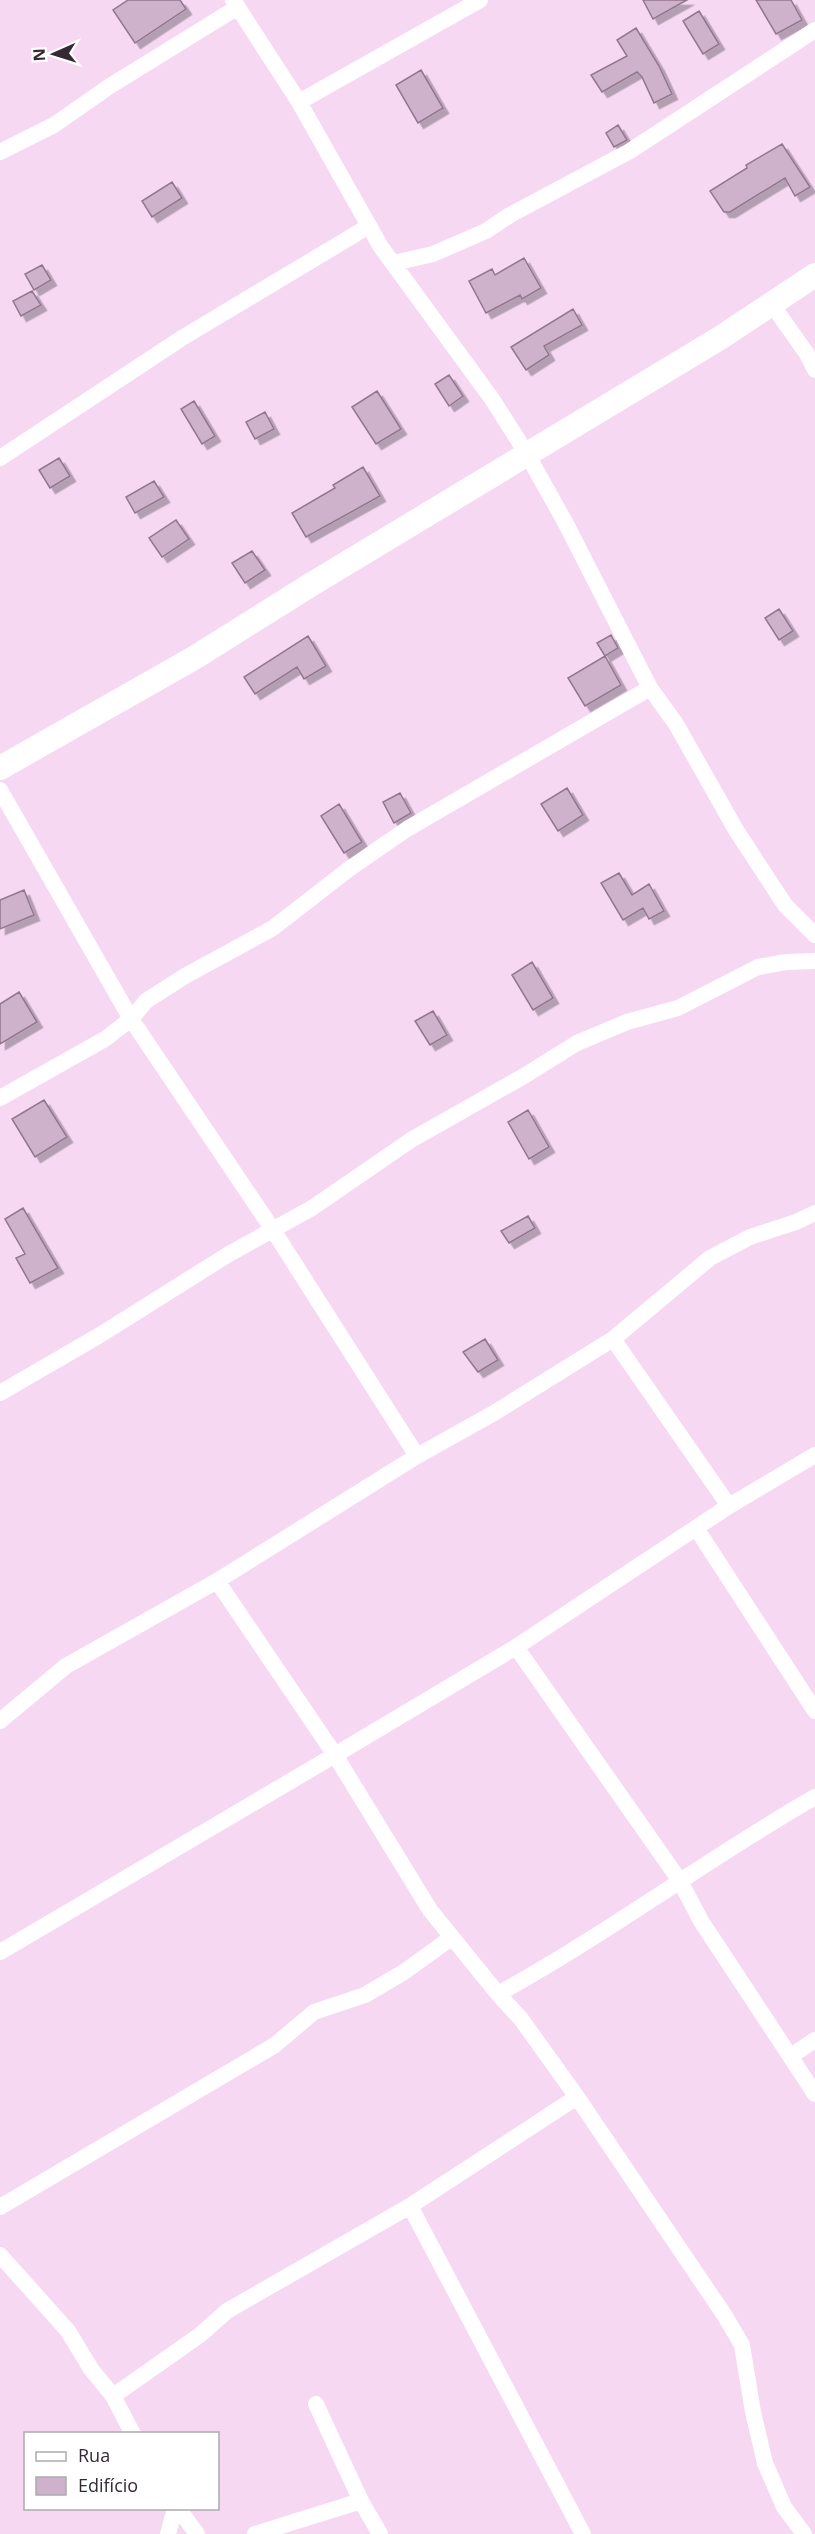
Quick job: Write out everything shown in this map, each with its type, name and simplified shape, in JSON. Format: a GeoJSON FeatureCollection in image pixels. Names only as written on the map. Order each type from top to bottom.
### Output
{"type":"FeatureCollection","features":[{"type":"Feature","properties":{"kind":"street"},"geometry":{"type":"LineString","coordinates":[[298,102],[480,0]]}},
{"type":"Feature","properties":{"kind":"street"},"geometry":{"type":"LineString","coordinates":[[0,152],[54,125],[235,4],[298,102],[369,226],[492,399],[527,454],[565,522],[650,688],[676,724],[736,830],[785,905],[815,935]]}},
{"type":"Feature","properties":{"kind":"street"},"geometry":{"type":"LineString","coordinates":[[394,263],[433,254],[486,231],[510,215],[630,150],[815,30]]}},
{"type":"Feature","properties":{"kind":"street"},"geometry":{"type":"LineString","coordinates":[[0,458],[182,338],[369,226]]}},
{"type":"Feature","properties":{"kind":"street"},"geometry":{"type":"LineString","coordinates":[[0,768],[194,658],[720,338],[815,275]]}},
{"type":"Feature","properties":{"kind":"street"},"geometry":{"type":"LineString","coordinates":[[771,303],[807,354],[815,370]]}},
{"type":"Feature","properties":{"kind":"street"},"geometry":{"type":"LineString","coordinates":[[0,1098],[81,1054],[131,1018],[146,1001],[185,976],[273,928],[349,869],[407,829],[650,688]]}},
{"type":"Feature","properties":{"kind":"street"},"geometry":{"type":"LineString","coordinates":[[0,790],[131,1018],[273,1230],[417,1456]]}},
{"type":"Feature","properties":{"kind":"street"},"geometry":{"type":"LineString","coordinates":[[0,1393],[100,1335],[229,1254],[329,1197],[411,1140],[601,1031],[678,1008],[758,967],[786,962],[815,961]]}},
{"type":"Feature","properties":{"kind":"street"},"geometry":{"type":"LineString","coordinates":[[0,1720],[66,1666],[217,1581],[417,1456],[494,1413],[612,1339],[710,1258],[750,1237],[796,1222],[815,1213]]}},
{"type":"Feature","properties":{"kind":"street"},"geometry":{"type":"LineString","coordinates":[[612,1339],[729,1506]]}},
{"type":"Feature","properties":{"kind":"street"},"geometry":{"type":"LineString","coordinates":[[0,1952],[516,1647],[729,1506],[815,1455]]}},
{"type":"Feature","properties":{"kind":"street"},"geometry":{"type":"LineString","coordinates":[[696,1528],[815,1711]]}},
{"type":"Feature","properties":{"kind":"street"},"geometry":{"type":"LineString","coordinates":[[217,1581],[335,1755],[430,1910],[521,2019],[577,2097],[742,2345],[753,2412],[765,2463],[784,2507],[804,2534]]}},
{"type":"Feature","properties":{"kind":"street"},"geometry":{"type":"LineString","coordinates":[[516,1647],[680,1881],[701,1921],[815,2094]]}},
{"type":"Feature","properties":{"kind":"street"},"geometry":{"type":"LineString","coordinates":[[498,1994],[536,1973],[732,1846],[815,1797]]}},
{"type":"Feature","properties":{"kind":"street"},"geometry":{"type":"LineString","coordinates":[[0,2207],[275,2045],[314,2012],[365,1995],[452,1938]]}},
{"type":"Feature","properties":{"kind":"street"},"geometry":{"type":"LineString","coordinates":[[791,2056],[815,2040]]}},
{"type":"Feature","properties":{"kind":"street"},"geometry":{"type":"LineString","coordinates":[[113,2396],[200,2336],[227,2311],[410,2206],[577,2097]]}},
{"type":"Feature","properties":{"kind":"street"},"geometry":{"type":"LineString","coordinates":[[410,2206],[583,2534]]}},
{"type":"Feature","properties":{"kind":"street"},"geometry":{"type":"LineString","coordinates":[[0,2255],[68,2331],[91,2369],[113,2396],[133,2432]]}},
{"type":"Feature","properties":{"kind":"street"},"geometry":{"type":"LineString","coordinates":[[316,2404],[361,2501],[380,2534]]}},
{"type":"Feature","properties":{"kind":"street"},"geometry":{"type":"LineString","coordinates":[[255,2534],[361,2501]]}},
{"type":"Feature","properties":{"kind":"street"},"geometry":{"type":"LineString","coordinates":[[168,2534],[175,2510]]}},
{"type":"Feature","properties":{"kind":"street"},"geometry":{"type":"LineString","coordinates":[[178,2510],[197,2534]]}},
{"type":"Feature","properties":{"kind":"building"},"geometry":{"type":"Polygon","coordinates":[[[128,0],[180,0],[186,9],[135,43],[113,10],[128,0]]]}},
{"type":"Feature","properties":{"kind":"building"},"geometry":{"type":"Polygon","coordinates":[[[643,0],[687,0],[653,19],[643,0]]]}},
{"type":"Feature","properties":{"kind":"building"},"geometry":{"type":"Polygon","coordinates":[[[756,0],[791,0],[802,20],[776,34],[756,0]]]}},
{"type":"Feature","properties":{"kind":"building"},"geometry":{"type":"Polygon","coordinates":[[[699,11],[719,44],[703,54],[683,21],[699,11]]]}},
{"type":"Feature","properties":{"kind":"building"},"geometry":{"type":"Polygon","coordinates":[[[636,28],[659,66],[672,94],[654,103],[642,77],[637,72],[602,92],[591,75],[627,56],[617,40],[636,28]]]}},
{"type":"Feature","properties":{"kind":"building"},"geometry":{"type":"Polygon","coordinates":[[[421,70],[443,108],[418,123],[396,85],[421,70]]]}},
{"type":"Feature","properties":{"kind":"building"},"geometry":{"type":"Polygon","coordinates":[[[618,125],[627,140],[614,147],[606,133],[618,125]]]}},
{"type":"Feature","properties":{"kind":"building"},"geometry":{"type":"Polygon","coordinates":[[[782,144],[810,187],[795,196],[785,178],[730,212],[724,212],[710,191],[747,168],[746,165],[782,144]]]}},
{"type":"Feature","properties":{"kind":"building"},"geometry":{"type":"Polygon","coordinates":[[[172,182],[182,198],[152,217],[142,201],[172,182]]]}},
{"type":"Feature","properties":{"kind":"building"},"geometry":{"type":"Polygon","coordinates":[[[524,258],[541,288],[522,299],[520,295],[486,313],[469,281],[492,269],[495,275],[524,258]]]}},
{"type":"Feature","properties":{"kind":"building"},"geometry":{"type":"Polygon","coordinates":[[[42,265],[51,280],[34,290],[25,274],[42,265]]]}},
{"type":"Feature","properties":{"kind":"building"},"geometry":{"type":"Polygon","coordinates":[[[32,291],[41,305],[21,316],[13,301],[32,291]]]}},
{"type":"Feature","properties":{"kind":"building"},"geometry":{"type":"Polygon","coordinates":[[[573,309],[582,325],[544,346],[549,355],[526,370],[511,347],[573,309]]]}},
{"type":"Feature","properties":{"kind":"building"},"geometry":{"type":"Polygon","coordinates":[[[449,375],[463,396],[449,406],[435,384],[449,375]]]}},
{"type":"Feature","properties":{"kind":"building"},"geometry":{"type":"Polygon","coordinates":[[[377,391],[401,429],[376,444],[352,407],[377,391]]]}},
{"type":"Feature","properties":{"kind":"building"},"geometry":{"type":"Polygon","coordinates":[[[194,401],[215,436],[202,444],[181,409],[194,401]]]}},
{"type":"Feature","properties":{"kind":"building"},"geometry":{"type":"Polygon","coordinates":[[[265,412],[274,429],[255,439],[246,422],[265,412]]]}},
{"type":"Feature","properties":{"kind":"building"},"geometry":{"type":"Polygon","coordinates":[[[59,458],[70,476],[50,488],[39,470],[59,458]]]}},
{"type":"Feature","properties":{"kind":"building"},"geometry":{"type":"Polygon","coordinates":[[[363,467],[380,496],[306,537],[292,513],[335,488],[333,485],[363,467]]]}},
{"type":"Feature","properties":{"kind":"building"},"geometry":{"type":"Polygon","coordinates":[[[154,481],[164,497],[135,513],[126,497],[154,481]]]}},
{"type":"Feature","properties":{"kind":"building"},"geometry":{"type":"Polygon","coordinates":[[[176,520],[189,539],[162,557],[149,538],[176,520]]]}},
{"type":"Feature","properties":{"kind":"building"},"geometry":{"type":"Polygon","coordinates":[[[252,551],[265,570],[245,583],[232,563],[252,551]]]}},
{"type":"Feature","properties":{"kind":"building"},"geometry":{"type":"Polygon","coordinates":[[[779,609],[793,631],[779,640],[765,618],[779,609]]]}},
{"type":"Feature","properties":{"kind":"building"},"geometry":{"type":"Polygon","coordinates":[[[611,635],[618,648],[605,656],[597,643],[611,635]]]}},
{"type":"Feature","properties":{"kind":"building"},"geometry":{"type":"Polygon","coordinates":[[[308,636],[326,666],[304,679],[297,667],[255,694],[244,677],[308,636]]]}},
{"type":"Feature","properties":{"kind":"building"},"geometry":{"type":"Polygon","coordinates":[[[605,656],[621,685],[585,706],[568,678],[605,656]]]}},
{"type":"Feature","properties":{"kind":"building"},"geometry":{"type":"Polygon","coordinates":[[[567,788],[583,815],[558,831],[541,804],[567,788]]]}},
{"type":"Feature","properties":{"kind":"building"},"geometry":{"type":"Polygon","coordinates":[[[400,793],[411,813],[394,823],[383,802],[400,793]]]}},
{"type":"Feature","properties":{"kind":"building"},"geometry":{"type":"Polygon","coordinates":[[[339,804],[362,842],[344,853],[321,816],[339,804]]]}},
{"type":"Feature","properties":{"kind":"building"},"geometry":{"type":"Polygon","coordinates":[[[619,873],[632,895],[649,884],[664,911],[649,919],[643,908],[623,920],[601,883],[619,873]]]}},
{"type":"Feature","properties":{"kind":"building"},"geometry":{"type":"Polygon","coordinates":[[[24,890],[34,915],[0,929],[0,900],[24,890]]]}},
{"type":"Feature","properties":{"kind":"building"},"geometry":{"type":"Polygon","coordinates":[[[532,962],[553,998],[533,1010],[512,975],[532,962]]]}},
{"type":"Feature","properties":{"kind":"building"},"geometry":{"type":"Polygon","coordinates":[[[19,992],[37,1022],[0,1044],[0,1004],[19,992]]]}},
{"type":"Feature","properties":{"kind":"building"},"geometry":{"type":"Polygon","coordinates":[[[433,1011],[447,1035],[430,1045],[415,1021],[433,1011]]]}},
{"type":"Feature","properties":{"kind":"building"},"geometry":{"type":"Polygon","coordinates":[[[44,1100],[67,1137],[35,1157],[12,1119],[44,1100]]]}},
{"type":"Feature","properties":{"kind":"building"},"geometry":{"type":"Polygon","coordinates":[[[528,1110],[549,1147],[529,1159],[508,1122],[528,1110]]]}},
{"type":"Feature","properties":{"kind":"building"},"geometry":{"type":"Polygon","coordinates":[[[23,1208],[58,1268],[30,1283],[16,1258],[25,1254],[5,1219],[23,1208]]]}},
{"type":"Feature","properties":{"kind":"building"},"geometry":{"type":"Polygon","coordinates":[[[528,1216],[535,1228],[509,1243],[501,1231],[528,1216]]]}},
{"type":"Feature","properties":{"kind":"building"},"geometry":{"type":"Polygon","coordinates":[[[485,1339],[498,1360],[478,1372],[463,1352],[485,1339]]]}}]}
